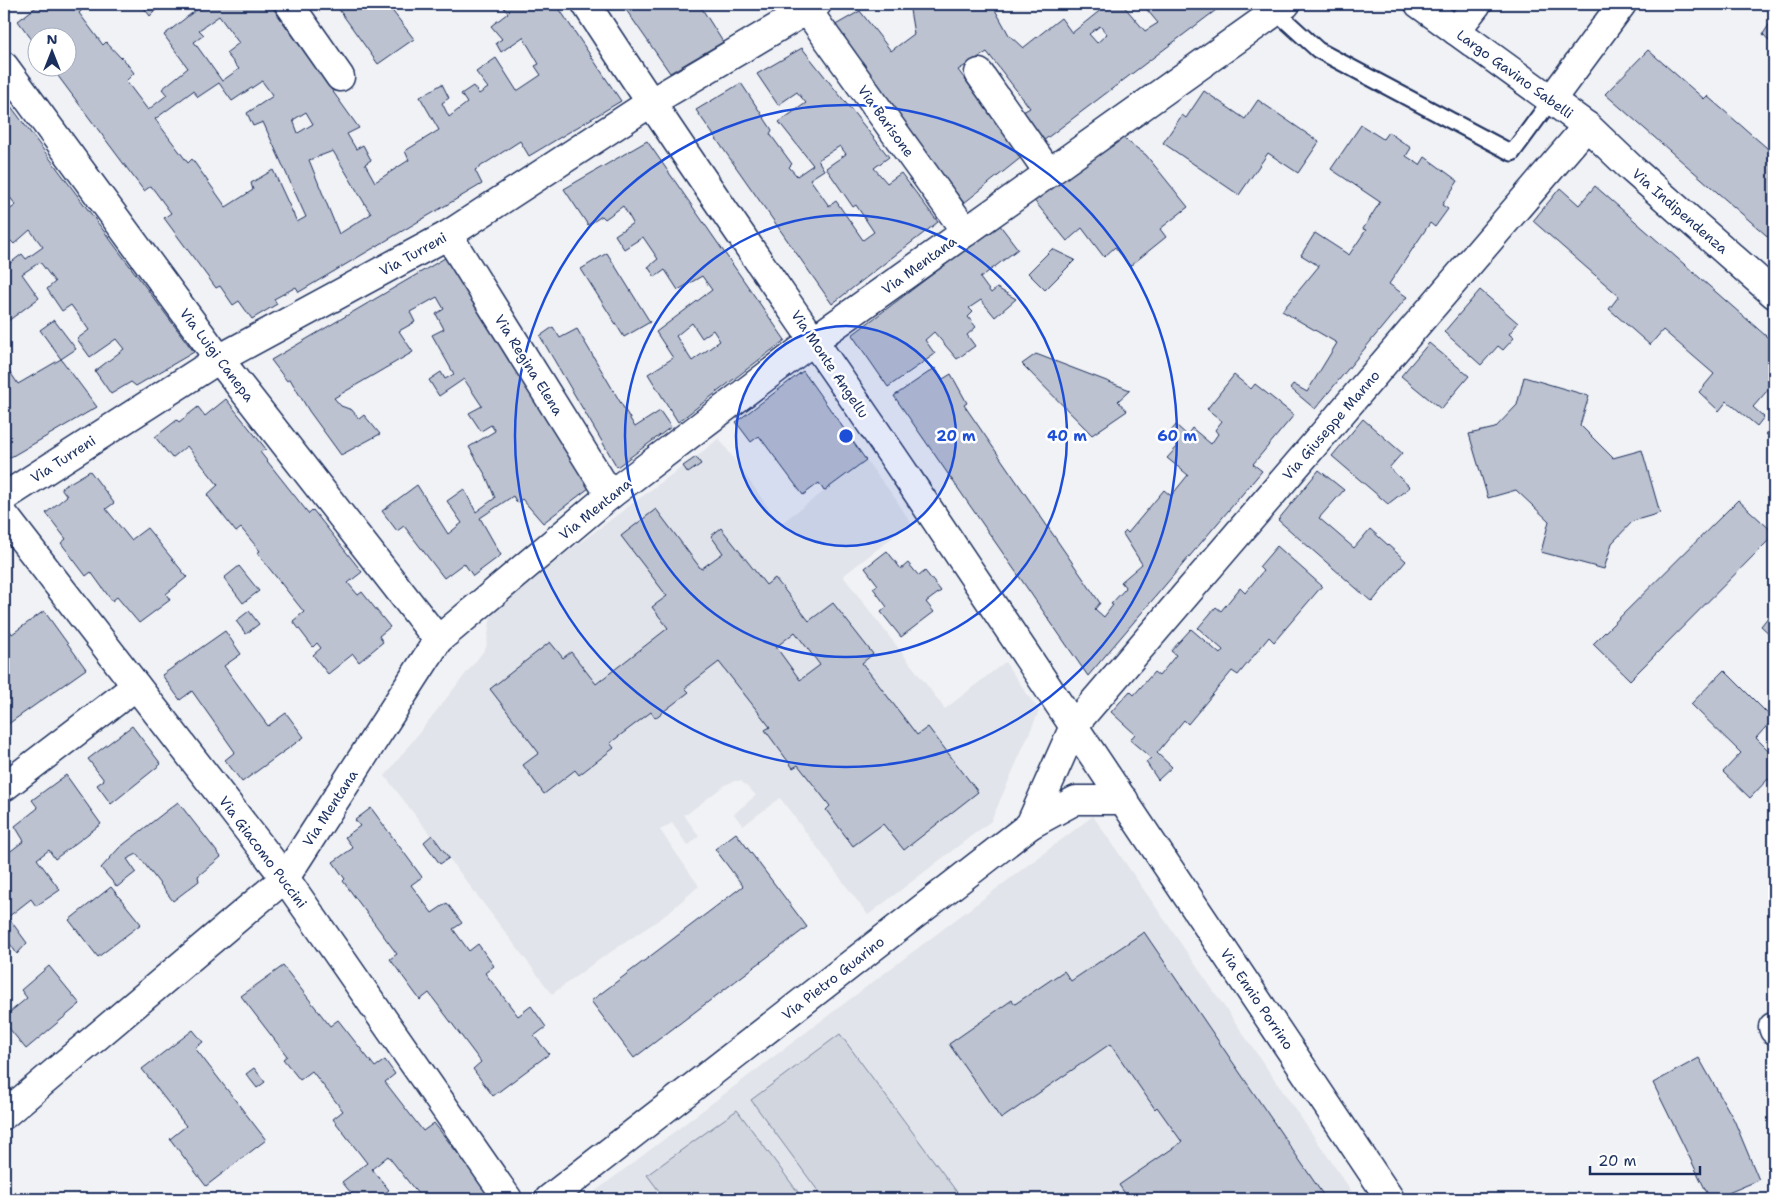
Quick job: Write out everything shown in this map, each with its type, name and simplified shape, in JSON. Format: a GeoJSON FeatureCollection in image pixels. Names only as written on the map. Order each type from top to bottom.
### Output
{"type":"FeatureCollection","features":[{"type":"Feature","properties":{"kind":"street"},"geometry":{"type":"LineString","coordinates":[[289,4],[340,76]]}},
{"type":"Feature","properties":{"kind":"street","name":"Via Monte Angellu"},"geometry":{"type":"LineString","coordinates":[[586,4],[650,104],[814,340],[1075,724]]}},
{"type":"Feature","properties":{"kind":"street","name":"Largo Gavino Sabelli"},"geometry":{"type":"LineString","coordinates":[[1419,4],[1587,126]]}},
{"type":"Feature","properties":{"kind":"street"},"geometry":{"type":"LineString","coordinates":[[1456,30],[1477,4]]}},
{"type":"Feature","properties":{"kind":"street"},"geometry":{"type":"LineString","coordinates":[[1551,100],[1622,4]]}},
{"type":"Feature","properties":{"kind":"street","name":"Via Turreni"},"geometry":{"type":"LineString","coordinates":[[4,497],[219,359],[448,235],[650,104],[812,7]]}},
{"type":"Feature","properties":{"kind":"street","name":"Via Barisone"},"geometry":{"type":"LineString","coordinates":[[812,7],[966,232]]}},
{"type":"Feature","properties":{"kind":"street","name":"Via Mentana"},"geometry":{"type":"LineString","coordinates":[[4,1115],[285,878],[438,640],[610,495],[814,340],[1277,7]]}},
{"type":"Feature","properties":{"kind":"street","name":"Via Luigi Canepa"},"geometry":{"type":"LineString","coordinates":[[4,66],[219,359],[438,640]]}},
{"type":"Feature","properties":{"kind":"street"},"geometry":{"type":"LineString","coordinates":[[979,74],[1048,173]]}},
{"type":"Feature","properties":{"kind":"street","name":"Via Indipendenza"},"geometry":{"type":"LineString","coordinates":[[1587,126],[1631,168],[1774,294]]}},
{"type":"Feature","properties":{"kind":"street","name":"Via Giuseppe Manno"},"geometry":{"type":"LineString","coordinates":[[1075,724],[1587,126]]}},
{"type":"Feature","properties":{"kind":"street","name":"Via Regina Elena"},"geometry":{"type":"LineString","coordinates":[[448,235],[610,495]]}},
{"type":"Feature","properties":{"kind":"street","name":"Via Giacomo Puccini"},"geometry":{"type":"LineString","coordinates":[[4,515],[285,878],[508,1199]]}},
{"type":"Feature","properties":{"kind":"street"},"geometry":{"type":"LineString","coordinates":[[4,787],[136,686]]}},
{"type":"Feature","properties":{"kind":"street","name":"Via Ennio Porrino"},"geometry":{"type":"LineString","coordinates":[[1075,724],[1390,1199]]}},
{"type":"Feature","properties":{"kind":"street","name":"Via Pietro Guarino"},"geometry":{"type":"LineString","coordinates":[[549,1199],[1030,826],[1075,724]]}},
{"type":"Feature","properties":{"kind":"street"},"geometry":{"type":"LineString","coordinates":[[1030,826],[1076,800],[1124,800]]}},
{"type":"Feature","properties":{"kind":"lane"},"geometry":{"type":"LineString","coordinates":[[1277,7],[1318,50],[1512,153],[1551,100]]}},
{"type":"Feature","properties":{"kind":"shaded area"},"geometry":{"type":"Polygon","coordinates":[[[719,438],[780,524],[866,460],[895,498],[911,523],[843,576],[945,709],[1005,662],[1039,711],[991,821],[868,915],[780,798],[743,826],[734,814],[756,795],[741,781],[734,781],[725,785],[687,814],[683,814],[699,836],[688,846],[672,823],[660,830],[699,886],[663,917],[552,994],[385,776],[486,648],[492,608],[683,466],[688,473],[701,464],[696,457],[719,438]]]}},
{"type":"Feature","properties":{"kind":"shaded area"},"geometry":{"type":"Polygon","coordinates":[[[1093,816],[1357,1199],[585,1199],[1093,816]]]}},
{"type":"Feature","properties":{"kind":"shaded area"},"geometry":{"type":"Polygon","coordinates":[[[840,1034],[962,1199],[824,1199],[751,1100],[840,1034]]]}},
{"type":"Feature","properties":{"kind":"shaded area"},"geometry":{"type":"Polygon","coordinates":[[[737,1110],[803,1199],[665,1199],[647,1175],[737,1110]]]}},
{"type":"Feature","properties":{"kind":"building"},"geometry":{"type":"Polygon","coordinates":[[[40,4],[81,4],[84,8],[79,13],[103,45],[106,42],[122,57],[134,73],[126,81],[148,110],[167,95],[162,89],[188,68],[164,35],[201,6],[199,4],[270,4],[359,128],[347,134],[356,149],[363,145],[371,160],[365,164],[375,182],[409,160],[405,151],[439,130],[420,97],[442,84],[449,98],[442,103],[449,117],[467,103],[461,94],[473,86],[479,94],[488,88],[476,72],[496,58],[517,91],[541,75],[535,66],[539,64],[523,37],[501,52],[496,43],[502,39],[491,26],[508,13],[501,4],[556,4],[621,101],[529,156],[520,141],[475,170],[482,184],[299,292],[296,287],[274,299],[277,304],[252,319],[239,301],[233,305],[220,286],[216,288],[164,218],[171,213],[151,186],[144,191],[59,78],[78,78],[78,28],[28,28],[28,34],[18,21],[40,4]],[[219,16],[199,30],[204,35],[194,42],[222,81],[239,69],[226,53],[239,43],[219,16]],[[262,81],[232,101],[219,83],[198,97],[193,91],[155,119],[188,163],[192,159],[226,207],[253,190],[251,183],[273,170],[297,222],[306,217],[263,122],[253,126],[247,113],[273,96],[262,81]],[[306,112],[293,120],[298,133],[313,124],[306,112]],[[333,151],[309,160],[339,234],[371,214],[333,151]]]}},
{"type":"Feature","properties":{"kind":"building"},"geometry":{"type":"Polygon","coordinates":[[[141,4],[151,4],[156,10],[150,16],[141,4]]]}},
{"type":"Feature","properties":{"kind":"building"},"geometry":{"type":"Polygon","coordinates":[[[335,4],[387,4],[414,39],[378,64],[335,4]]]}},
{"type":"Feature","properties":{"kind":"building"},"geometry":{"type":"Polygon","coordinates":[[[622,4],[699,4],[723,42],[670,73],[622,4]]]}},
{"type":"Feature","properties":{"kind":"building"},"geometry":{"type":"Polygon","coordinates":[[[909,4],[1000,4],[994,8],[1009,35],[1023,48],[1061,18],[1072,33],[1108,4],[1122,4],[1145,31],[1158,23],[1142,4],[1224,4],[1039,144],[1023,112],[1030,108],[987,52],[958,70],[1023,156],[964,203],[832,27],[860,11],[891,51],[914,34],[909,4]],[[1100,26],[1089,34],[1097,43],[1107,34],[1100,26]]]}},
{"type":"Feature","properties":{"kind":"building"},"geometry":{"type":"Polygon","coordinates":[[[1774,17],[1774,46],[1763,34],[1774,17]]]}},
{"type":"Feature","properties":{"kind":"building"},"geometry":{"type":"Polygon","coordinates":[[[802,48],[889,157],[874,168],[887,183],[901,173],[938,222],[832,304],[696,110],[741,83],[772,130],[770,134],[792,164],[789,167],[797,176],[813,165],[779,122],[806,103],[797,92],[778,105],[757,74],[802,48]],[[840,146],[818,160],[824,170],[810,179],[829,206],[836,201],[863,240],[874,232],[856,205],[853,207],[826,168],[846,154],[840,146]]]}},
{"type":"Feature","properties":{"kind":"building"},"geometry":{"type":"Polygon","coordinates":[[[1648,50],[1704,99],[1707,96],[1774,154],[1774,242],[1605,94],[1648,50]]]}},
{"type":"Feature","properties":{"kind":"building"},"geometry":{"type":"Polygon","coordinates":[[[1204,91],[1245,119],[1258,100],[1319,142],[1298,173],[1268,153],[1239,195],[1163,143],[1182,115],[1186,118],[1204,91]]]}},
{"type":"Feature","properties":{"kind":"building"},"geometry":{"type":"Polygon","coordinates":[[[4,97],[194,352],[136,386],[131,382],[111,394],[95,371],[124,349],[116,339],[90,357],[77,339],[89,330],[71,305],[62,311],[47,289],[55,282],[40,262],[22,274],[39,298],[4,324],[4,258],[9,264],[22,254],[26,259],[43,247],[30,230],[14,244],[7,237],[4,239],[4,214],[16,205],[8,195],[4,198],[4,97]]]}},
{"type":"Feature","properties":{"kind":"building"},"geometry":{"type":"Polygon","coordinates":[[[1361,125],[1383,139],[1388,132],[1411,148],[1406,156],[1420,165],[1425,157],[1458,181],[1442,205],[1448,209],[1435,227],[1430,223],[1389,284],[1407,297],[1315,409],[1290,388],[1293,384],[1307,392],[1337,343],[1282,311],[1319,266],[1301,255],[1315,233],[1349,255],[1366,230],[1363,229],[1380,202],[1331,169],[1361,125]]]}},
{"type":"Feature","properties":{"kind":"building"},"geometry":{"type":"Polygon","coordinates":[[[1115,132],[1146,155],[1188,207],[1160,229],[1166,237],[1130,266],[1115,247],[1104,257],[1082,228],[1067,241],[1032,198],[1115,132]]]}},
{"type":"Feature","properties":{"kind":"building"},"geometry":{"type":"Polygon","coordinates":[[[647,141],[785,340],[678,422],[648,374],[673,358],[656,332],[712,290],[702,276],[678,290],[665,270],[655,277],[648,267],[658,259],[643,237],[624,249],[615,235],[633,223],[623,206],[605,219],[602,216],[588,225],[564,189],[647,141]],[[692,323],[676,336],[692,361],[720,341],[713,330],[702,338],[692,323]]]}},
{"type":"Feature","properties":{"kind":"building"},"geometry":{"type":"Polygon","coordinates":[[[1595,186],[1774,343],[1774,385],[1753,407],[1764,417],[1757,426],[1727,401],[1719,411],[1699,392],[1714,374],[1663,330],[1650,345],[1609,309],[1619,296],[1533,221],[1560,188],[1579,205],[1595,186]]]}},
{"type":"Feature","properties":{"kind":"building"},"geometry":{"type":"Polygon","coordinates":[[[999,224],[1018,249],[980,278],[991,293],[997,288],[1016,299],[995,317],[981,300],[969,308],[973,312],[968,317],[976,327],[967,335],[975,346],[957,359],[934,332],[925,340],[935,354],[888,387],[852,335],[999,224]]]}},
{"type":"Feature","properties":{"kind":"building"},"geometry":{"type":"Polygon","coordinates":[[[1052,249],[1075,260],[1045,290],[1028,273],[1052,249]]]}},
{"type":"Feature","properties":{"kind":"building"},"geometry":{"type":"Polygon","coordinates":[[[607,253],[650,322],[624,337],[581,269],[607,253]]]}},
{"type":"Feature","properties":{"kind":"building"},"geometry":{"type":"Polygon","coordinates":[[[450,255],[589,488],[543,523],[522,499],[517,503],[513,496],[480,518],[501,555],[473,576],[464,563],[444,578],[404,526],[397,531],[382,511],[417,485],[448,534],[462,523],[447,501],[464,489],[476,512],[495,498],[486,476],[469,447],[495,431],[491,425],[481,431],[469,413],[482,406],[464,379],[439,396],[429,380],[441,372],[445,379],[454,374],[432,335],[444,329],[436,314],[444,309],[437,297],[410,312],[415,322],[399,331],[413,352],[334,398],[341,406],[352,410],[359,419],[364,415],[380,434],[341,455],[309,411],[290,379],[287,381],[271,360],[450,255]]]}},
{"type":"Feature","properties":{"kind":"building"},"geometry":{"type":"Polygon","coordinates":[[[1480,290],[1518,323],[1509,334],[1514,338],[1503,350],[1498,346],[1481,365],[1444,332],[1480,290]]]}},
{"type":"Feature","properties":{"kind":"building"},"geometry":{"type":"Polygon","coordinates":[[[54,320],[76,349],[61,359],[40,330],[54,320]]]}},
{"type":"Feature","properties":{"kind":"building"},"geometry":{"type":"Polygon","coordinates":[[[553,327],[560,338],[577,329],[635,427],[660,411],[671,427],[617,467],[540,336],[553,327]]]}},
{"type":"Feature","properties":{"kind":"building"},"geometry":{"type":"Polygon","coordinates":[[[1429,343],[1469,376],[1441,409],[1401,376],[1429,343]]]}},
{"type":"Feature","properties":{"kind":"building"},"geometry":{"type":"Polygon","coordinates":[[[1036,354],[1130,390],[1118,401],[1127,411],[1092,435],[1022,364],[1036,354]]]}},
{"type":"Feature","properties":{"kind":"building"},"geometry":{"type":"Polygon","coordinates":[[[61,359],[97,407],[4,461],[4,363],[18,384],[61,359]]]}},
{"type":"Feature","properties":{"kind":"building"},"geometry":{"type":"Polygon","coordinates":[[[935,368],[943,379],[951,374],[967,403],[964,405],[1100,603],[1095,609],[1104,617],[1113,605],[1111,604],[1126,588],[1121,582],[1142,564],[1123,534],[1126,531],[1128,533],[1164,490],[1171,496],[1188,475],[1167,458],[1178,446],[1166,437],[1176,425],[1187,435],[1192,428],[1211,444],[1218,434],[1215,430],[1222,421],[1207,409],[1234,375],[1251,389],[1255,384],[1294,415],[1253,464],[1262,471],[1088,676],[894,396],[935,368]]]}},
{"type":"Feature","properties":{"kind":"building"},"geometry":{"type":"Polygon","coordinates":[[[803,371],[866,460],[824,491],[819,483],[803,495],[759,436],[751,442],[736,422],[803,371]]]}},
{"type":"Feature","properties":{"kind":"building"},"geometry":{"type":"Polygon","coordinates":[[[1524,377],[1589,396],[1580,425],[1613,458],[1642,450],[1660,513],[1633,521],[1612,543],[1604,569],[1541,552],[1549,521],[1516,490],[1488,498],[1469,434],[1495,428],[1517,405],[1524,377]]]}},
{"type":"Feature","properties":{"kind":"building"},"geometry":{"type":"Polygon","coordinates":[[[226,399],[266,449],[260,452],[309,514],[313,510],[362,572],[348,583],[358,595],[362,592],[390,627],[379,636],[383,642],[359,662],[353,654],[328,674],[313,655],[321,648],[317,643],[313,647],[293,621],[304,612],[257,553],[260,551],[241,528],[236,532],[207,495],[218,485],[187,446],[172,458],[155,437],[198,407],[205,416],[226,399]]]}},
{"type":"Feature","properties":{"kind":"building"},"geometry":{"type":"Polygon","coordinates":[[[1363,419],[1402,453],[1389,468],[1410,487],[1388,504],[1332,456],[1363,419]]]}},
{"type":"Feature","properties":{"kind":"building"},"geometry":{"type":"Polygon","coordinates":[[[1774,425],[1774,442],[1766,434],[1774,425]]]}},
{"type":"Feature","properties":{"kind":"building"},"geometry":{"type":"Polygon","coordinates":[[[696,457],[701,464],[688,473],[683,466],[696,457]]]}},
{"type":"Feature","properties":{"kind":"building"},"geometry":{"type":"Polygon","coordinates":[[[1319,470],[1344,490],[1319,518],[1354,548],[1370,529],[1406,561],[1372,602],[1278,520],[1319,470]]]}},
{"type":"Feature","properties":{"kind":"building"},"geometry":{"type":"Polygon","coordinates":[[[90,471],[114,503],[106,509],[131,540],[147,528],[187,577],[166,594],[170,600],[139,623],[117,597],[112,601],[91,572],[86,576],[61,543],[66,539],[46,513],[67,496],[61,488],[90,471]]]}},
{"type":"Feature","properties":{"kind":"building"},"geometry":{"type":"Polygon","coordinates":[[[1738,500],[1774,535],[1630,680],[1593,644],[1738,500]]]}},
{"type":"Feature","properties":{"kind":"building"},"geometry":{"type":"Polygon","coordinates":[[[656,509],[701,569],[723,553],[711,536],[721,528],[766,585],[775,578],[809,621],[833,603],[873,654],[862,663],[917,735],[928,727],[978,792],[904,850],[883,824],[853,846],[826,810],[830,806],[798,765],[793,768],[765,730],[770,727],[719,662],[685,688],[689,692],[655,718],[651,712],[610,743],[614,748],[579,775],[575,770],[544,794],[523,765],[539,753],[490,689],[550,642],[563,658],[571,652],[596,684],[668,628],[652,607],[667,596],[621,536],[656,509]],[[795,632],[776,647],[800,680],[820,665],[795,632]]]}},
{"type":"Feature","properties":{"kind":"building"},"geometry":{"type":"Polygon","coordinates":[[[1277,546],[1322,586],[1274,642],[1269,637],[1238,675],[1232,671],[1188,724],[1184,720],[1157,753],[1172,767],[1158,780],[1146,762],[1151,758],[1130,740],[1135,734],[1111,712],[1130,691],[1134,695],[1154,672],[1159,676],[1176,655],[1171,651],[1191,629],[1220,654],[1223,650],[1198,628],[1216,607],[1221,611],[1240,588],[1245,593],[1263,571],[1259,567],[1277,546]]]}},
{"type":"Feature","properties":{"kind":"building"},"geometry":{"type":"Polygon","coordinates":[[[887,551],[901,569],[908,563],[919,576],[925,571],[941,591],[926,602],[934,612],[901,637],[881,612],[887,607],[873,588],[878,585],[865,568],[887,551]]]}},
{"type":"Feature","properties":{"kind":"building"},"geometry":{"type":"Polygon","coordinates":[[[239,566],[259,591],[243,603],[224,578],[239,566]]]}},
{"type":"Feature","properties":{"kind":"building"},"geometry":{"type":"Polygon","coordinates":[[[1774,610],[1774,638],[1761,626],[1774,610]]]}},
{"type":"Feature","properties":{"kind":"building"},"geometry":{"type":"Polygon","coordinates":[[[44,611],[86,669],[4,727],[4,626],[6,624],[12,634],[44,611]]]}},
{"type":"Feature","properties":{"kind":"building"},"geometry":{"type":"Polygon","coordinates":[[[249,611],[259,624],[246,634],[236,621],[249,611]]]}},
{"type":"Feature","properties":{"kind":"building"},"geometry":{"type":"Polygon","coordinates":[[[225,631],[241,654],[224,666],[268,726],[286,713],[304,737],[242,782],[225,760],[235,752],[192,691],[180,700],[162,675],[225,631]]]}},
{"type":"Feature","properties":{"kind":"building"},"geometry":{"type":"Polygon","coordinates":[[[1724,670],[1773,719],[1756,738],[1774,756],[1774,785],[1768,779],[1750,798],[1723,772],[1741,753],[1691,704],[1724,670]]]}},
{"type":"Feature","properties":{"kind":"building"},"geometry":{"type":"Polygon","coordinates":[[[132,726],[161,764],[111,804],[97,785],[104,780],[88,759],[132,726]]]}},
{"type":"Feature","properties":{"kind":"building"},"geometry":{"type":"Polygon","coordinates":[[[66,775],[101,824],[55,859],[49,850],[37,859],[60,890],[36,906],[31,899],[8,917],[27,943],[17,954],[4,935],[4,856],[24,841],[15,826],[38,808],[32,800],[66,775]]]}},
{"type":"Feature","properties":{"kind":"building"},"geometry":{"type":"Polygon","coordinates":[[[178,802],[221,857],[198,876],[199,881],[173,901],[137,854],[127,859],[136,872],[117,887],[101,868],[119,848],[178,802]]]}},
{"type":"Feature","properties":{"kind":"building"},"geometry":{"type":"Polygon","coordinates":[[[371,808],[422,877],[411,885],[432,913],[447,903],[462,923],[453,929],[469,951],[478,944],[494,966],[485,973],[518,1016],[531,1006],[546,1027],[534,1036],[549,1054],[493,1096],[473,1069],[481,1062],[429,993],[420,1000],[390,959],[397,954],[343,881],[345,879],[333,862],[353,848],[345,837],[360,826],[355,820],[371,808]]]}},
{"type":"Feature","properties":{"kind":"building"},"geometry":{"type":"Polygon","coordinates":[[[736,833],[807,927],[634,1058],[591,1001],[743,886],[715,849],[736,833]]]}},
{"type":"Feature","properties":{"kind":"building"},"geometry":{"type":"Polygon","coordinates":[[[432,835],[449,858],[440,864],[424,842],[432,835]]]}},
{"type":"Feature","properties":{"kind":"building"},"geometry":{"type":"Polygon","coordinates":[[[111,887],[141,924],[98,957],[69,920],[111,887]]]}},
{"type":"Feature","properties":{"kind":"building"},"geometry":{"type":"Polygon","coordinates":[[[1144,932],[1326,1199],[1129,1199],[1119,1185],[1182,1142],[1157,1107],[1155,1109],[1110,1044],[1001,1119],[949,1044],[1012,1000],[1015,1004],[1064,971],[1071,981],[1144,932]]]}},
{"type":"Feature","properties":{"kind":"building"},"geometry":{"type":"Polygon","coordinates":[[[49,966],[80,1004],[26,1049],[4,1022],[4,1017],[27,998],[21,990],[49,966]]]}},
{"type":"Feature","properties":{"kind":"building"},"geometry":{"type":"Polygon","coordinates":[[[283,966],[330,1026],[338,1020],[375,1067],[385,1060],[395,1074],[385,1082],[423,1131],[434,1123],[488,1192],[478,1199],[422,1199],[388,1156],[372,1169],[389,1190],[377,1199],[356,1199],[342,1182],[367,1163],[333,1119],[343,1111],[312,1071],[300,1080],[283,1059],[287,1056],[241,996],[283,966]]]}},
{"type":"Feature","properties":{"kind":"building"},"geometry":{"type":"Polygon","coordinates":[[[193,1030],[203,1042],[195,1048],[266,1140],[206,1186],[170,1139],[186,1126],[142,1069],[193,1030]]]}},
{"type":"Feature","properties":{"kind":"building"},"geometry":{"type":"Polygon","coordinates":[[[1699,1058],[1734,1120],[1759,1180],[1714,1199],[1710,1199],[1653,1083],[1699,1058]]]}},
{"type":"Feature","properties":{"kind":"building"},"geometry":{"type":"Polygon","coordinates":[[[254,1068],[265,1082],[257,1088],[246,1074],[254,1068]]]}}]}
